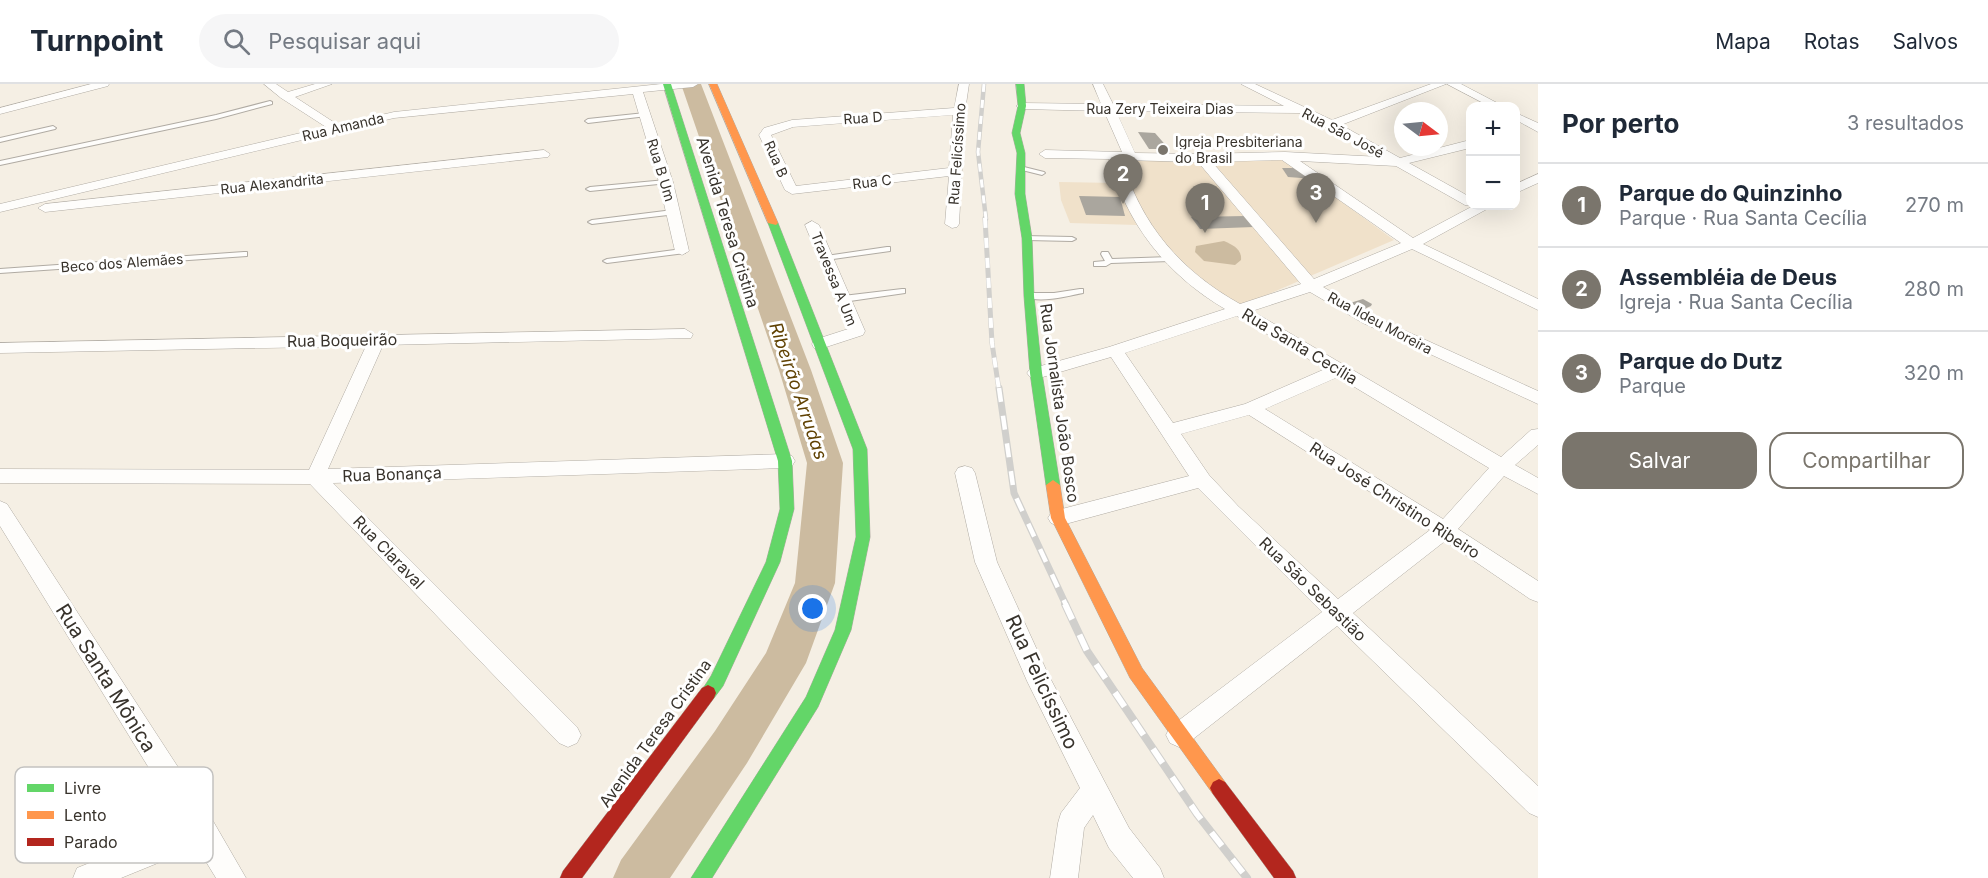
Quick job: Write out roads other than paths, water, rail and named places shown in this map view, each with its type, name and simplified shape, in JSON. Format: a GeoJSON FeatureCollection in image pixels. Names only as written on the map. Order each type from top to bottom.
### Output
{"type":"FeatureCollection","features":[{"type":"Feature","properties":{"kind":"main road","name":"Avenida Teresa Cristina"},"geometry":{"type":"LineString","coordinates":[[701,878],[812,702],[843,630],[863,537],[860,448],[775,227],[712,84]]}},
{"type":"Feature","properties":{"kind":"main road","name":"Rua Jornalista João Bosco"},"geometry":{"type":"LineString","coordinates":[[1020,84],[1022,106],[1016,133],[1021,153],[1020,194],[1027,238],[1029,296],[1036,373],[1058,518],[1136,672],[1179,735],[1286,878]]}},
{"type":"Feature","properties":{"kind":"main road","name":"Avenida Teresa Cristina"},"geometry":{"type":"LineString","coordinates":[[570,878],[717,681],[773,562],[787,509],[785,461],[671,85]]}},
{"type":"Feature","properties":{"kind":"street"},"geometry":{"type":"LineString","coordinates":[[0,111],[104,84]]}},
{"type":"Feature","properties":{"kind":"street"},"geometry":{"type":"LineString","coordinates":[[269,84],[334,128]]}},
{"type":"Feature","properties":{"kind":"street"},"geometry":{"type":"LineString","coordinates":[[285,96],[327,84]]}},
{"type":"Feature","properties":{"kind":"street","name":"Rua Amanda"},"geometry":{"type":"LineString","coordinates":[[0,208],[394,115],[693,84]]}},
{"type":"Feature","properties":{"kind":"street","name":"Rua Felicíssimo"},"geometry":{"type":"LineString","coordinates":[[952,224],[958,111],[964,84]]}},
{"type":"Feature","properties":{"kind":"street","name":"Rua Santa Cecília"},"geometry":{"type":"LineString","coordinates":[[1098,84],[1110,109],[1122,156],[1120,181],[1144,228],[1170,259],[1189,277],[1338,370],[1538,487]]}},
{"type":"Feature","properties":{"kind":"street","name":"Rua São José"},"geometry":{"type":"LineString","coordinates":[[1246,84],[1330,124],[1466,199]]}},
{"type":"Feature","properties":{"kind":"street"},"geometry":{"type":"LineString","coordinates":[[1260,91],[1280,84]]}},
{"type":"Feature","properties":{"kind":"street"},"geometry":{"type":"LineString","coordinates":[[1330,124],[1441,84]]}},
{"type":"Feature","properties":{"kind":"street"},"geometry":{"type":"LineString","coordinates":[[1452,84],[1489,102]]}},
{"type":"Feature","properties":{"kind":"street","name":"Rua B Um"},"geometry":{"type":"LineString","coordinates":[[637,90],[666,182],[681,251]]}},
{"type":"Feature","properties":{"kind":"street","name":"Rua Zery Teixeira Dias"},"geometry":{"type":"LineString","coordinates":[[1022,106],[1298,110]]}},
{"type":"Feature","properties":{"kind":"street","name":"Rua D"},"geometry":{"type":"LineString","coordinates":[[768,131],[792,124],[958,111]]}},
{"type":"Feature","properties":{"kind":"street"},"geometry":{"type":"LineString","coordinates":[[1520,119],[1538,128]]}},
{"type":"Feature","properties":{"kind":"street"},"geometry":{"type":"LineString","coordinates":[[1520,133],[1538,128]]}},
{"type":"Feature","properties":{"kind":"street","name":"Rua B"},"geometry":{"type":"LineString","coordinates":[[768,131],[765,135],[789,188]]}},
{"type":"Feature","properties":{"kind":"street"},"geometry":{"type":"LineString","coordinates":[[1045,154],[1202,158],[1285,156],[1397,162],[1466,145]]}},
{"type":"Feature","properties":{"kind":"street","name":"Rua Alexandrita"},"geometry":{"type":"LineString","coordinates":[[0,213],[544,154]]}},
{"type":"Feature","properties":{"kind":"street"},"geometry":{"type":"LineString","coordinates":[[1285,156],[1412,244],[1538,305]]}},
{"type":"Feature","properties":{"kind":"street","name":"Rua Ildeu Moreira"},"geometry":{"type":"LineString","coordinates":[[1202,158],[1311,286],[1370,320],[1538,398]]}},
{"type":"Feature","properties":{"kind":"street","name":"Rua C"},"geometry":{"type":"LineString","coordinates":[[789,188],[797,191],[955,171]]}},
{"type":"Feature","properties":{"kind":"street"},"geometry":{"type":"LineString","coordinates":[[1520,187],[1538,178]]}},
{"type":"Feature","properties":{"kind":"street"},"geometry":{"type":"LineString","coordinates":[[88,204],[89,187]]}},
{"type":"Feature","properties":{"kind":"street"},"geometry":{"type":"LineString","coordinates":[[1520,191],[1538,198]]}},
{"type":"Feature","properties":{"kind":"street"},"geometry":{"type":"LineString","coordinates":[[1036,373],[1115,351],[1311,286],[1412,244],[1469,210]]}},
{"type":"Feature","properties":{"kind":"street","name":"Travessa A Um"},"geometry":{"type":"LineString","coordinates":[[812,225],[856,331],[820,344]]}},
{"type":"Feature","properties":{"kind":"street","name":"Rua Boqueirão"},"geometry":{"type":"LineString","coordinates":[[0,348],[685,334]]}},
{"type":"Feature","properties":{"kind":"street"},"geometry":{"type":"LineString","coordinates":[[315,477],[377,340]]}},
{"type":"Feature","properties":{"kind":"street","name":"Rua São Sebastião"},"geometry":{"type":"LineString","coordinates":[[1115,351],[1202,480],[1231,511],[1538,804]]}},
{"type":"Feature","properties":{"kind":"street"},"geometry":{"type":"LineString","coordinates":[[1168,431],[1251,408],[1338,370]]}},
{"type":"Feature","properties":{"kind":"street","name":"Rua José Christino Ribeiro"},"geometry":{"type":"LineString","coordinates":[[1251,408],[1445,530],[1538,593]]}},
{"type":"Feature","properties":{"kind":"street"},"geometry":{"type":"LineString","coordinates":[[1179,735],[1339,614],[1445,530],[1502,466],[1538,435]]}},
{"type":"Feature","properties":{"kind":"street","name":"Rua Bonança"},"geometry":{"type":"LineString","coordinates":[[0,476],[315,477],[785,461]]}},
{"type":"Feature","properties":{"kind":"street","name":"Rua Felicíssimo"},"geometry":{"type":"LineString","coordinates":[[965,473],[986,562],[1039,681],[1119,838],[1150,878]]}},
{"type":"Feature","properties":{"kind":"street","name":"Rua Claraval"},"geometry":{"type":"LineString","coordinates":[[315,477],[568,735]]}},
{"type":"Feature","properties":{"kind":"street"},"geometry":{"type":"LineString","coordinates":[[1058,518],[1202,480]]}},
{"type":"Feature","properties":{"kind":"street","name":"Rua Santa Mônica"},"geometry":{"type":"LineString","coordinates":[[0,509],[163,767]]}},
{"type":"Feature","properties":{"kind":"street"},"geometry":{"type":"LineString","coordinates":[[1064,878],[1071,822],[1095,790]]}},
{"type":"Feature","properties":{"kind":"street","name":"Rua Santa Mônica"},"geometry":{"type":"LineString","coordinates":[[213,847],[232,878]]}},
{"type":"Feature","properties":{"kind":"street"},"geometry":{"type":"LineString","coordinates":[[87,878],[124,863]]}},
{"type":"Feature","properties":{"kind":"lane"},"geometry":{"type":"LineString","coordinates":[[0,164],[270,103]]}},
{"type":"Feature","properties":{"kind":"lane"},"geometry":{"type":"LineString","coordinates":[[588,121],[645,115]]}},
{"type":"Feature","properties":{"kind":"lane"},"geometry":{"type":"LineString","coordinates":[[0,141],[53,130]]}},
{"type":"Feature","properties":{"kind":"lane"},"geometry":{"type":"LineString","coordinates":[[1020,168],[1042,173]]}},
{"type":"Feature","properties":{"kind":"lane"},"geometry":{"type":"LineString","coordinates":[[590,189],[666,182]]}},
{"type":"Feature","properties":{"kind":"lane"},"geometry":{"type":"LineString","coordinates":[[592,222],[674,212]]}},
{"type":"Feature","properties":{"kind":"lane"},"geometry":{"type":"LineString","coordinates":[[1027,238],[1072,239]]}},
{"type":"Feature","properties":{"kind":"lane"},"geometry":{"type":"LineString","coordinates":[[826,258],[887,249]]}},
{"type":"Feature","properties":{"kind":"lane"},"geometry":{"type":"LineString","coordinates":[[607,261],[681,251]]}},
{"type":"Feature","properties":{"kind":"lane","name":"Beco dos Alemães"},"geometry":{"type":"LineString","coordinates":[[0,271],[244,254]]}},
{"type":"Feature","properties":{"kind":"lane"},"geometry":{"type":"LineString","coordinates":[[1097,264],[1106,264],[1107,257],[1170,259]]}},
{"type":"Feature","properties":{"kind":"lane"},"geometry":{"type":"LineString","coordinates":[[843,299],[902,291]]}},
{"type":"Feature","properties":{"kind":"lane"},"geometry":{"type":"LineString","coordinates":[[1029,296],[1054,297],[1080,291]]}},
{"type":"Feature","properties":{"kind":"waterway","name":"Ribeirão Arrudas"},"geometry":{"type":"LineString","coordinates":[[639,878],[731,747],[784,663],[815,583],[825,463],[795,370],[691,84]]}},
{"type":"Feature","properties":{"kind":"railway"},"geometry":{"type":"LineString","coordinates":[[984,84],[978,152],[986,219]]}},
{"type":"Feature","properties":{"kind":"railway"},"geometry":{"type":"LineString","coordinates":[[985,218],[992,343],[999,390]]}},
{"type":"Feature","properties":{"kind":"railway"},"geometry":{"type":"LineString","coordinates":[[999,388],[1014,493],[1066,605]]}},
{"type":"Feature","properties":{"kind":"railway"},"geometry":{"type":"LineString","coordinates":[[1065,604],[1087,651],[1197,814],[1247,878]]}},
{"type":"Feature","properties":{"kind":"place","name":"Igreja Presbiteriana do Brasil"},"geometry":{"type":"Point","coordinates":[1163,150]}},
{"type":"Feature","properties":{"kind":"place","name":"Assembléia de Deus"},"geometry":{"type":"Point","coordinates":[1123,204]}},
{"type":"Feature","properties":{"kind":"place","name":"Parque do Dutz"},"geometry":{"type":"Point","coordinates":[1316,223]}},
{"type":"Feature","properties":{"kind":"place","name":"Parque do Quinzinho"},"geometry":{"type":"Point","coordinates":[1205,233]}}]}
